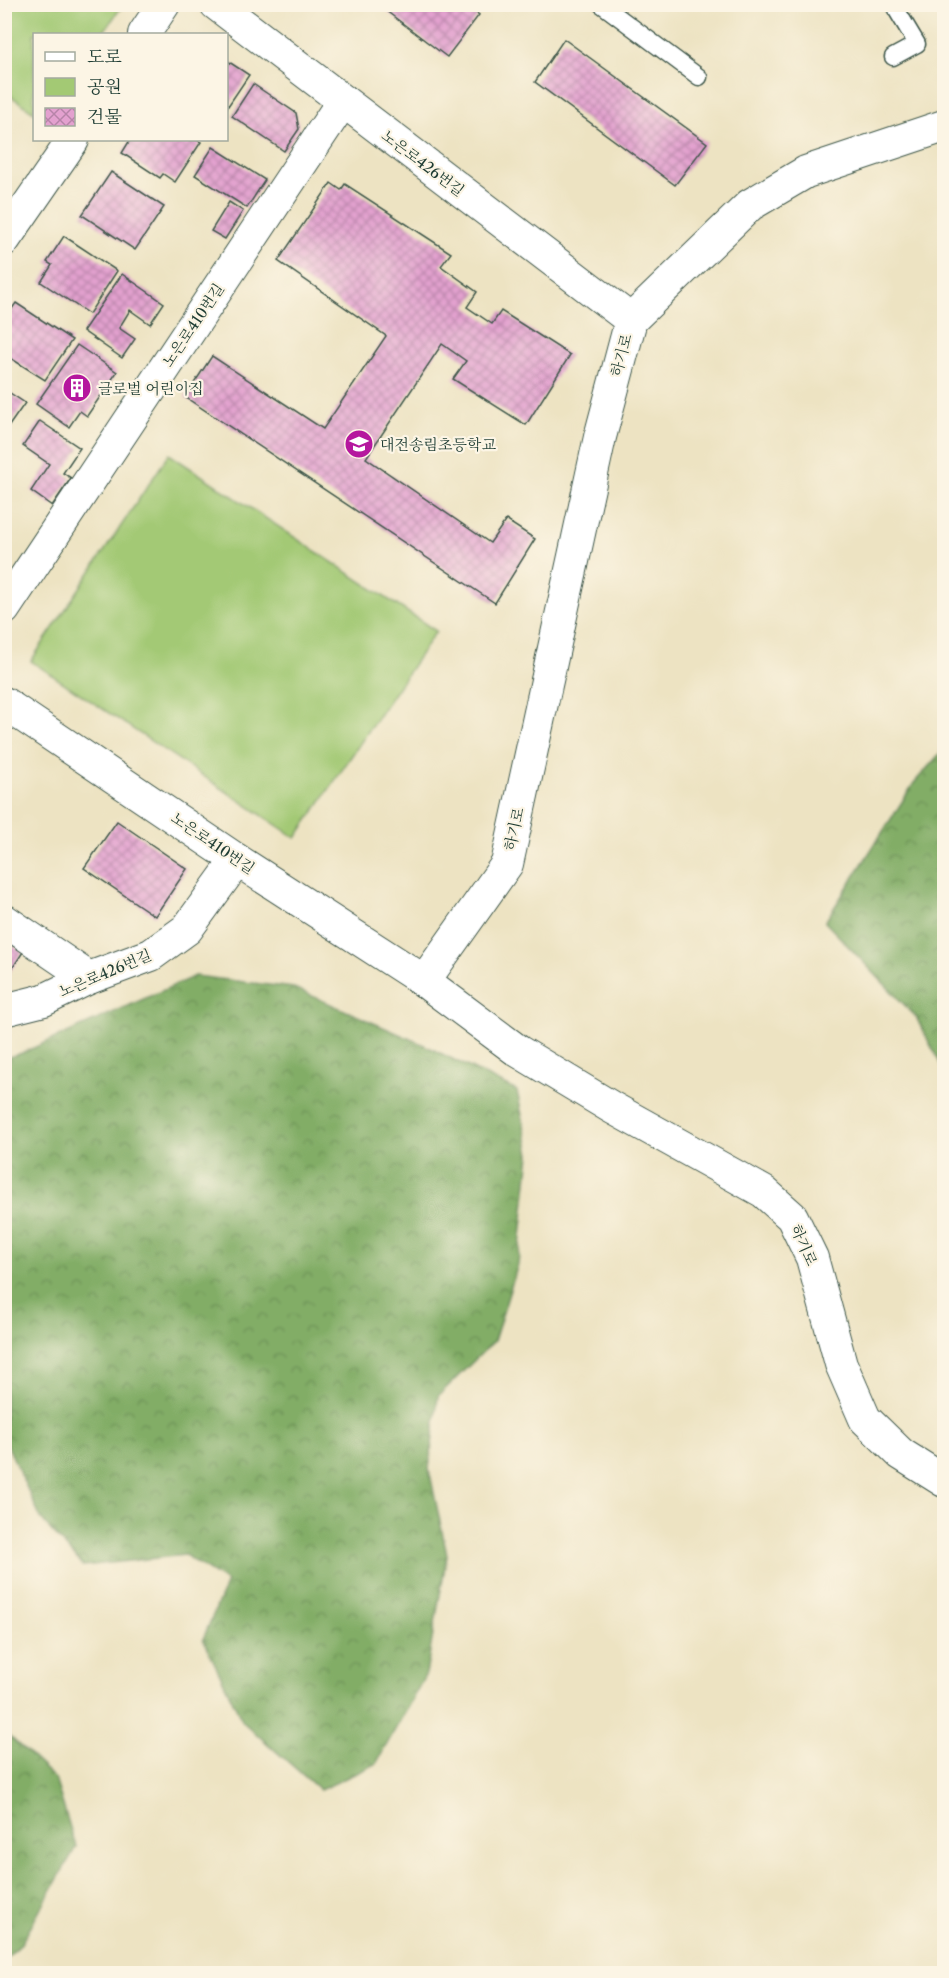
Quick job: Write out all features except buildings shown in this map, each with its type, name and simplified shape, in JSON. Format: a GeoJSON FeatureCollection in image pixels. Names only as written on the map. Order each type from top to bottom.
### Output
{"type":"FeatureCollection","features":[{"type":"Feature","properties":{"kind":"street"},"geometry":{"type":"LineString","coordinates":[[145,33],[164,4]]}},
{"type":"Feature","properties":{"kind":"street","name":"노은로426번길"},"geometry":{"type":"LineString","coordinates":[[216,4],[631,320]]}},
{"type":"Feature","properties":{"kind":"street","name":"노은로410번길"},"geometry":{"type":"LineString","coordinates":[[4,609],[343,101]]}},
{"type":"Feature","properties":{"kind":"street","name":"하기로"},"geometry":{"type":"LineString","coordinates":[[945,126],[806,172],[750,205],[631,320],[600,437],[507,864],[424,981],[518,1051],[611,1107],[764,1192],[792,1217],[812,1258],[841,1365],[866,1419],[901,1454],[945,1481]]}},
{"type":"Feature","properties":{"kind":"street"},"geometry":{"type":"LineString","coordinates":[[4,240],[72,141]]}},
{"type":"Feature","properties":{"kind":"street","name":"노은로410번길"},"geometry":{"type":"LineString","coordinates":[[4,703],[237,860],[424,981]]}},
{"type":"Feature","properties":{"kind":"street","name":"노은로426번길"},"geometry":{"type":"LineString","coordinates":[[4,1010],[44,1000],[89,978],[151,956],[187,929],[237,860]]}},
{"type":"Feature","properties":{"kind":"street"},"geometry":{"type":"LineString","coordinates":[[4,920],[89,978]]}},
{"type":"Feature","properties":{"kind":"lane"},"geometry":{"type":"LineString","coordinates":[[601,4],[699,77]]}},
{"type":"Feature","properties":{"kind":"lane"},"geometry":{"type":"LineString","coordinates":[[893,4],[917,44],[893,57]]}},
{"type":"Feature","properties":{"kind":"green space"},"geometry":{"type":"Polygon","coordinates":[[[5,4],[123,5],[103,33],[33,33],[33,111],[5,92],[5,4]]]}},
{"type":"Feature","properties":{"kind":"green space"},"geometry":{"type":"Polygon","coordinates":[[[169,454],[436,631],[296,838],[31,661],[169,454]]]}},
{"type":"Feature","properties":{"kind":"green space"},"geometry":{"type":"Polygon","coordinates":[[[944,749],[944,1071],[916,1017],[825,922],[914,783],[944,749]]]}},
{"type":"Feature","properties":{"kind":"green space"},"geometry":{"type":"Polygon","coordinates":[[[195,976],[294,988],[422,1044],[517,1091],[530,1154],[518,1264],[494,1341],[438,1396],[429,1469],[447,1555],[426,1674],[376,1764],[320,1790],[243,1722],[203,1639],[227,1582],[185,1555],[83,1566],[41,1519],[5,1440],[5,1058],[22,1053],[195,976]]]}},
{"type":"Feature","properties":{"kind":"green space"},"geometry":{"type":"Polygon","coordinates":[[[5,1732],[55,1779],[76,1847],[20,1945],[5,1960],[5,1732]]]}},
{"type":"Feature","properties":{"kind":"place","name":"글로벌 어린이집"},"geometry":{"type":"Point","coordinates":[77,388]}},
{"type":"Feature","properties":{"kind":"place","name":"대전송림초등학교"},"geometry":{"type":"Point","coordinates":[359,444]}}]}
